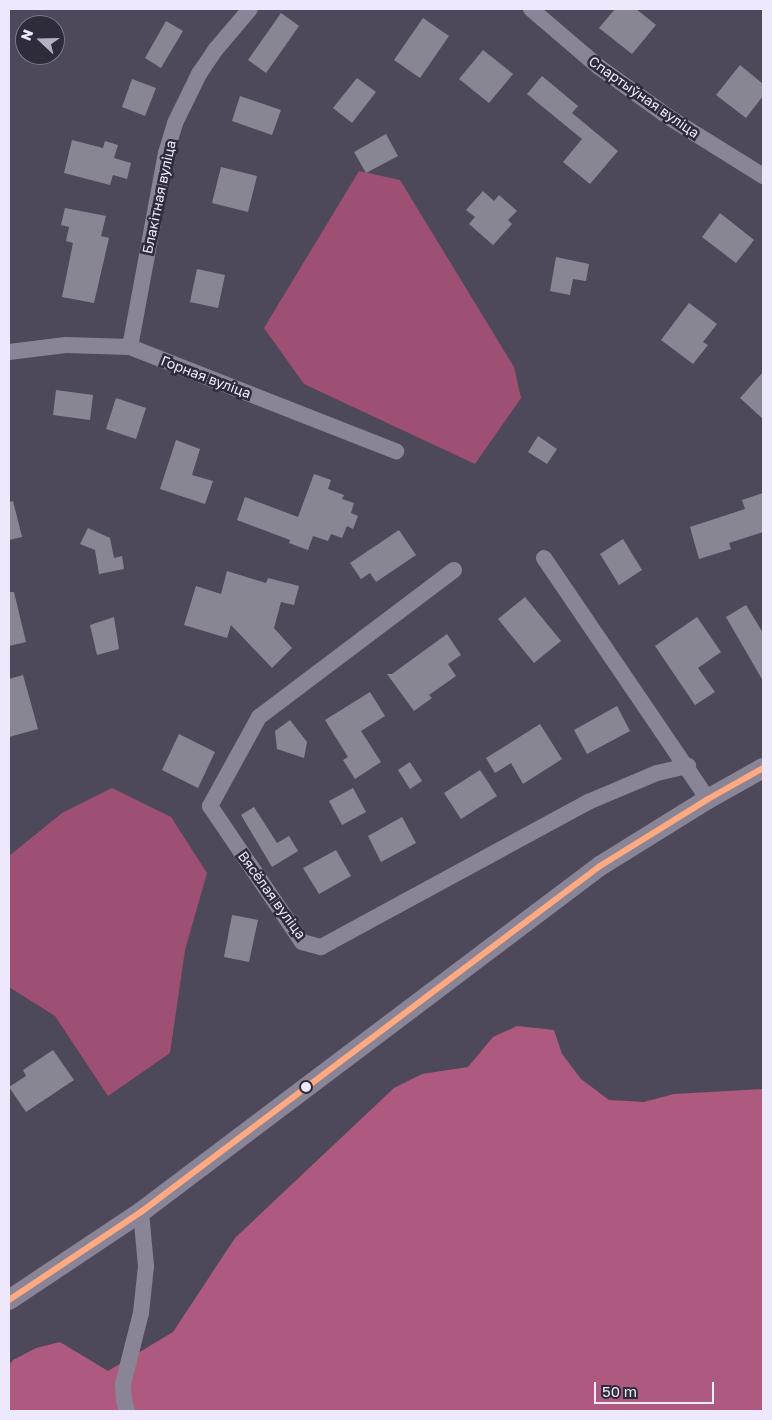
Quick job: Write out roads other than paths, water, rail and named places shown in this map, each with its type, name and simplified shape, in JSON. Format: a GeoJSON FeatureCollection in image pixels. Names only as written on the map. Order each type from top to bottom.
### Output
{"type":"FeatureCollection","features":[{"type":"Feature","properties":{"kind":"street","name":"Блакітная вуліца"},"geometry":{"type":"LineString","coordinates":[[130,347],[166,153],[175,123],[199,74],[216,48],[250,9]]}},
{"type":"Feature","properties":{"kind":"street","name":"Спартыўная вуліца"},"geometry":{"type":"LineString","coordinates":[[531,9],[599,66],[670,118],[763,176]]}},
{"type":"Feature","properties":{"kind":"street","name":"Горная вуліца"},"geometry":{"type":"LineString","coordinates":[[9,352],[66,345],[130,347],[396,451]]}},
{"type":"Feature","properties":{"kind":"street"},"geometry":{"type":"LineString","coordinates":[[544,558],[688,766],[708,798]]}},
{"type":"Feature","properties":{"kind":"street","name":"Вясёлая вуліца"},"geometry":{"type":"LineString","coordinates":[[454,570],[259,717],[210,806],[302,942],[321,947],[588,802],[649,776],[688,766]]}},
{"type":"Feature","properties":{"kind":"street"},"geometry":{"type":"LineString","coordinates":[[9,1300],[141,1212],[549,902],[600,866],[708,798],[763,768]]}},
{"type":"Feature","properties":{"kind":"street"},"geometry":{"type":"LineString","coordinates":[[127,1411],[123,1384],[141,1313],[146,1266],[141,1212]]}}]}
